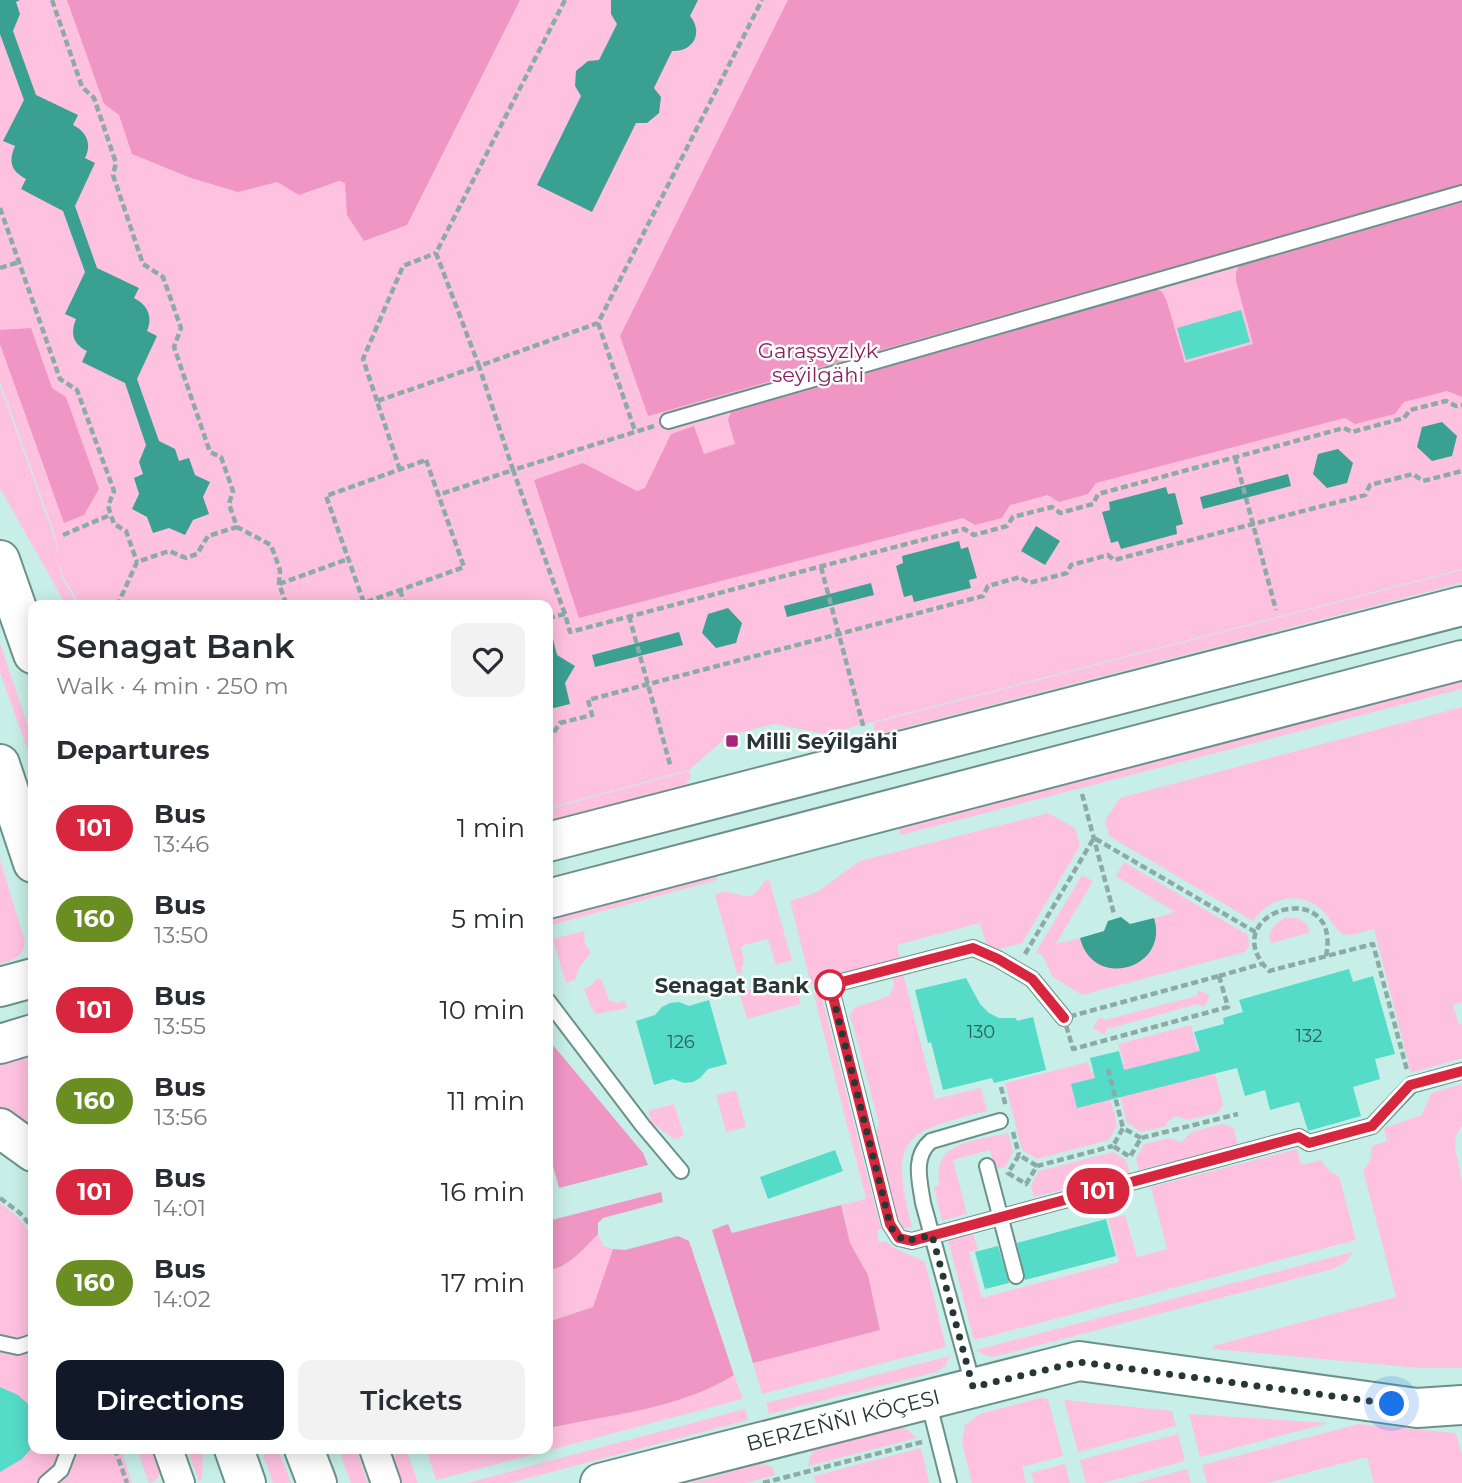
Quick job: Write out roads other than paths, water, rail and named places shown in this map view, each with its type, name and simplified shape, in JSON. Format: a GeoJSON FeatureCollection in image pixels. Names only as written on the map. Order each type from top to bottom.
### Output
{"type":"FeatureCollection","features":[{"type":"Feature","properties":{"kind":"main road"},"geometry":{"type":"LineString","coordinates":[[0,560],[25,612]]}},
{"type":"Feature","properties":{"kind":"main road"},"geometry":{"type":"LineString","coordinates":[[553,841],[1462,606]]}},
{"type":"Feature","properties":{"kind":"main road"},"geometry":{"type":"LineString","coordinates":[[553,898],[1462,660]]}},
{"type":"Feature","properties":{"kind":"main road"},"geometry":{"type":"LineString","coordinates":[[0,764],[28,848]]}},
{"type":"Feature","properties":{"kind":"main road"},"geometry":{"type":"LineString","coordinates":[[0,987],[28,979]]}},
{"type":"Feature","properties":{"kind":"main road"},"geometry":{"type":"LineString","coordinates":[[0,1044],[28,1036]]}},
{"type":"Feature","properties":{"kind":"main road"},"geometry":{"type":"LineString","coordinates":[[0,1128],[28,1148]]}},
{"type":"Feature","properties":{"kind":"main road","name":"BERZEŇŇI KÖÇESI"},"geometry":{"type":"LineString","coordinates":[[600,1483],[1079,1362],[1417,1408],[1462,1405]]}},
{"type":"Feature","properties":{"kind":"main road"},"geometry":{"type":"LineString","coordinates":[[218,1483],[225,1454]]}},
{"type":"Feature","properties":{"kind":"main road"},"geometry":{"type":"LineString","coordinates":[[236,1454],[246,1483]]}},
{"type":"Feature","properties":{"kind":"main road"},"geometry":{"type":"LineString","coordinates":[[306,1454],[317,1483]]}},
{"type":"Feature","properties":{"kind":"street"},"geometry":{"type":"LineString","coordinates":[[170,1454],[180,1483]]}},
{"type":"Feature","properties":{"kind":"street"},"geometry":{"type":"LineString","coordinates":[[376,1454],[386,1483]]}},
{"type":"Feature","properties":{"kind":"lane"},"geometry":{"type":"LineString","coordinates":[[668,421],[1462,193]]}},
{"type":"Feature","properties":{"kind":"lane"},"geometry":{"type":"LineString","coordinates":[[1064,1018],[1032,979],[973,948],[830,985],[894,1233],[905,1241],[932,1235],[1299,1137],[1309,1143],[1372,1126],[1410,1085],[1462,1071]]}},
{"type":"Feature","properties":{"kind":"lane"},"geometry":{"type":"LineString","coordinates":[[553,1008],[643,1126],[681,1171]]}},
{"type":"Feature","properties":{"kind":"lane"},"geometry":{"type":"LineString","coordinates":[[973,1387],[932,1235],[919,1176],[919,1161],[925,1147],[945,1136],[1000,1121]]}},
{"type":"Feature","properties":{"kind":"lane"},"geometry":{"type":"LineString","coordinates":[[987,1166],[1016,1276]]}},
{"type":"Feature","properties":{"kind":"lane"},"geometry":{"type":"LineString","coordinates":[[0,1343],[18,1347],[28,1354]]}},
{"type":"Feature","properties":{"kind":"lane"},"geometry":{"type":"LineString","coordinates":[[18,1347],[28,1344]]}},
{"type":"Feature","properties":{"kind":"lane"},"geometry":{"type":"LineString","coordinates":[[928,1398],[949,1483]]}},
{"type":"Feature","properties":{"kind":"lane"},"geometry":{"type":"LineString","coordinates":[[46,1483],[61,1470],[67,1454]]}},
{"type":"Feature","properties":{"kind":"place","name":"Milli Seýilgähi"},"geometry":{"type":"Point","coordinates":[732,741]}},
{"type":"Feature","properties":{"kind":"place","name":"Senagat Bank"},"geometry":{"type":"Point","coordinates":[830,985]}},
{"type":"Feature","properties":{"kind":"park label","name":"Garaşsyzlyk seýilgähi"},"geometry":{"type":"Point","coordinates":[818,362]}}]}
